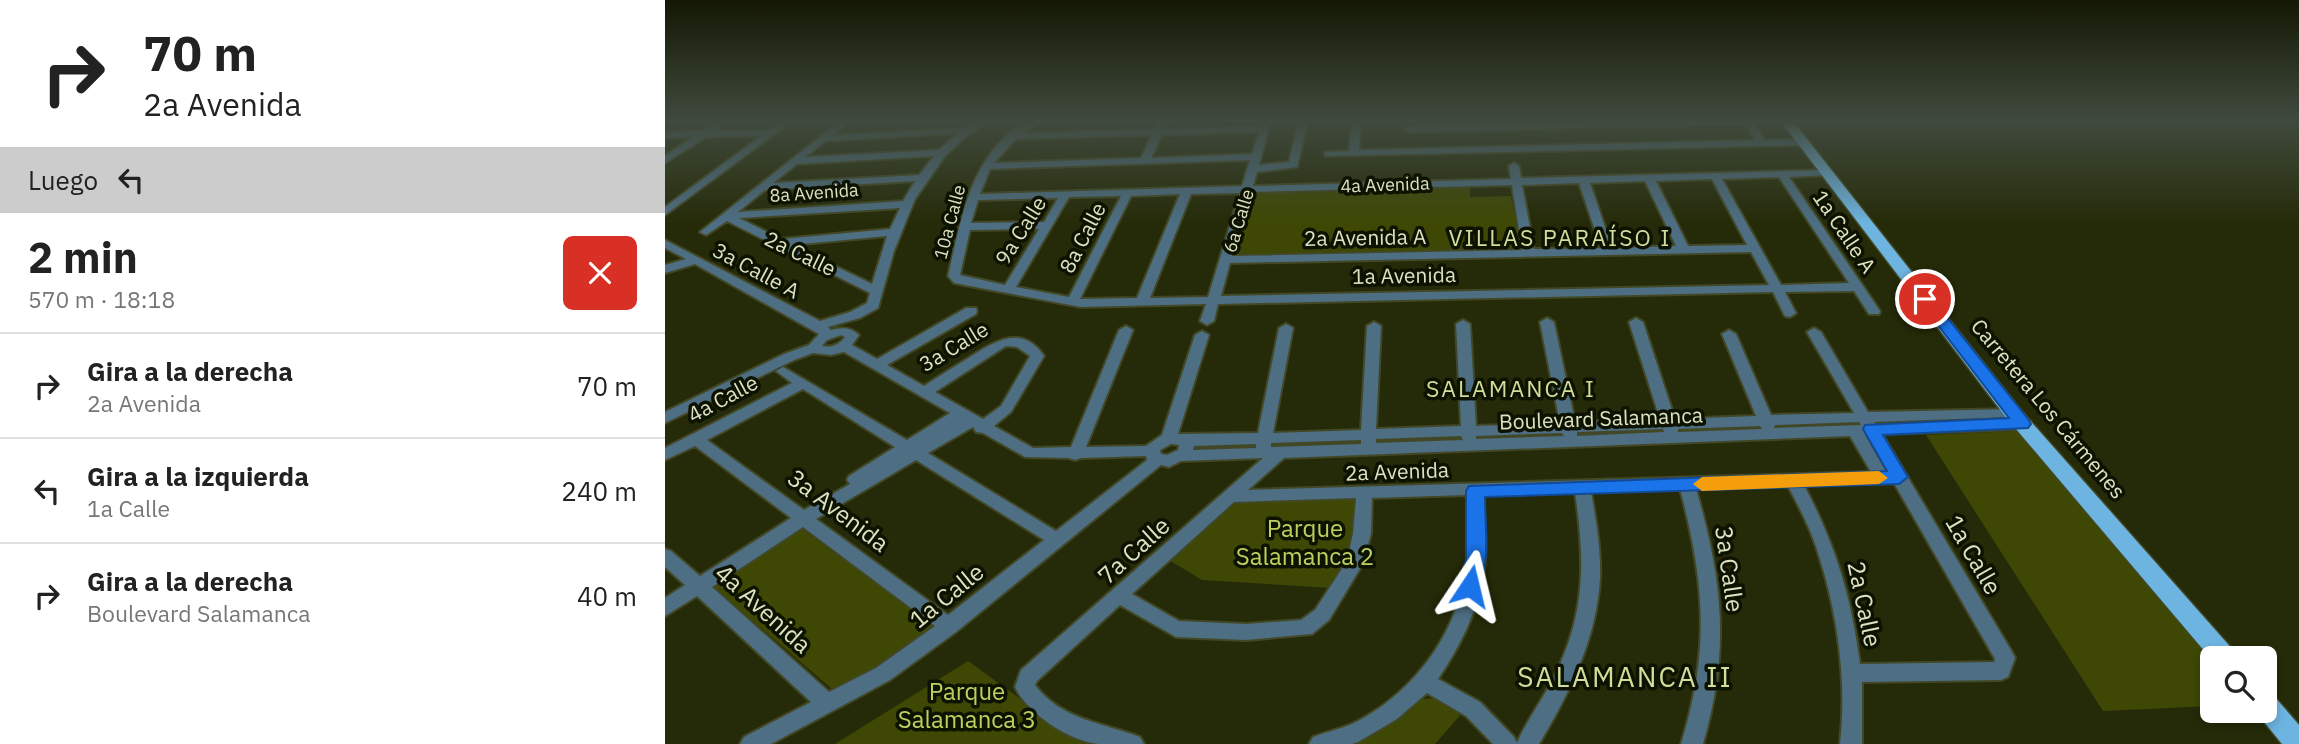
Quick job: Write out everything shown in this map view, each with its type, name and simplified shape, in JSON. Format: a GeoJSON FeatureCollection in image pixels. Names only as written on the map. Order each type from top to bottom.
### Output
{"type":"FeatureCollection","features":[{"type":"Feature","properties":{"kind":"main road","name":"Carretera Los Cármenes"},"geometry":{"type":"LineString","coordinates":[[1813,155],[2017,418],[2215,646]]}},
{"type":"Feature","properties":{"kind":"main road"},"geometry":{"type":"LineString","coordinates":[[2277,718],[2299,744]]}},
{"type":"Feature","properties":{"kind":"street"},"geometry":{"type":"LineString","coordinates":[[665,212],[742,155]]}},
{"type":"Feature","properties":{"kind":"street"},"geometry":{"type":"LineString","coordinates":[[706,232],[803,155]]}},
{"type":"Feature","properties":{"kind":"street"},"geometry":{"type":"LineString","coordinates":[[796,161],[910,155]]}},
{"type":"Feature","properties":{"kind":"street"},"geometry":{"type":"LineString","coordinates":[[814,348],[823,330],[869,310],[873,305],[905,204],[919,178],[939,155]]}},
{"type":"Feature","properties":{"kind":"street","name":"10a Calle"},"geometry":{"type":"LineString","coordinates":[[954,276],[972,197],[986,166],[995,155]]}},
{"type":"Feature","properties":{"kind":"street"},"geometry":{"type":"LineString","coordinates":[[1144,161],[1147,155]]}},
{"type":"Feature","properties":{"kind":"street","name":"6a Calle"},"geometry":{"type":"LineString","coordinates":[[1178,445],[1204,328],[1258,155]]}},
{"type":"Feature","properties":{"kind":"street"},"geometry":{"type":"LineString","coordinates":[[986,166],[1144,161],[1256,163],[1285,169],[1293,165],[1296,155]]}},
{"type":"Feature","properties":{"kind":"street"},"geometry":{"type":"LineString","coordinates":[[1514,166],[1529,254]]}},
{"type":"Feature","properties":{"kind":"street","name":"4a Avenida"},"geometry":{"type":"LineString","coordinates":[[972,197],[1827,173]]}},
{"type":"Feature","properties":{"kind":"street","name":"1a Calle A"},"geometry":{"type":"LineString","coordinates":[[1782,174],[1874,311]]}},
{"type":"Feature","properties":{"kind":"street"},"geometry":{"type":"LineString","coordinates":[[1714,176],[1790,313]]}},
{"type":"Feature","properties":{"kind":"street"},"geometry":{"type":"LineString","coordinates":[[762,187],[919,178]]}},
{"type":"Feature","properties":{"kind":"street"},"geometry":{"type":"LineString","coordinates":[[1649,178],[1683,250]]}},
{"type":"Feature","properties":{"kind":"street"},"geometry":{"type":"LineString","coordinates":[[1583,180],[1608,253]]}},
{"type":"Feature","properties":{"kind":"street"},"geometry":{"type":"LineString","coordinates":[[1142,302],[1187,190]]}},
{"type":"Feature","properties":{"kind":"street","name":"8a Calle"},"geometry":{"type":"LineString","coordinates":[[1073,301],[1128,192]]}},
{"type":"Feature","properties":{"kind":"street","name":"9a Calle"},"geometry":{"type":"LineString","coordinates":[[1009,288],[1066,194]]}},
{"type":"Feature","properties":{"kind":"street","name":"8a Avenida"},"geometry":{"type":"LineString","coordinates":[[725,216],[905,204]]}},
{"type":"Feature","properties":{"kind":"street","name":"2a Calle"},"geometry":{"type":"LineString","coordinates":[[725,216],[876,291]]}},
{"type":"Feature","properties":{"kind":"street"},"geometry":{"type":"LineString","coordinates":[[966,227],[1047,225]]}},
{"type":"Feature","properties":{"kind":"street"},"geometry":{"type":"LineString","coordinates":[[776,243],[897,232]]}},
{"type":"Feature","properties":{"kind":"street","name":"3a Calle A"},"geometry":{"type":"LineString","coordinates":[[665,243],[823,330],[851,334],[852,339],[844,346]]}},
{"type":"Feature","properties":{"kind":"street","name":"2a Avenida A"},"geometry":{"type":"LineString","coordinates":[[1227,260],[1755,248]]}},
{"type":"Feature","properties":{"kind":"street"},"geometry":{"type":"LineString","coordinates":[[665,268],[695,260]]}},
{"type":"Feature","properties":{"kind":"street","name":"1a Avenida"},"geometry":{"type":"LineString","coordinates":[[954,276],[966,282],[1073,301],[1142,302],[1858,286]]}},
{"type":"Feature","properties":{"kind":"street"},"geometry":{"type":"LineString","coordinates":[[876,365],[971,311]]}},
{"type":"Feature","properties":{"kind":"street"},"geometry":{"type":"LineString","coordinates":[[1636,322],[1671,430]]}},
{"type":"Feature","properties":{"kind":"street"},"geometry":{"type":"LineString","coordinates":[[1547,323],[1570,434]]}},
{"type":"Feature","properties":{"kind":"street"},"geometry":{"type":"LineString","coordinates":[[1463,324],[1469,438]]}},
{"type":"Feature","properties":{"kind":"street"},"geometry":{"type":"LineString","coordinates":[[1368,441],[1374,326]]}},
{"type":"Feature","properties":{"kind":"street"},"geometry":{"type":"LineString","coordinates":[[1264,445],[1286,328]]}},
{"type":"Feature","properties":{"kind":"street"},"geometry":{"type":"LineString","coordinates":[[1075,455],[1126,330]]}},
{"type":"Feature","properties":{"kind":"street","name":"1a Calle"},"geometry":{"type":"LineString","coordinates":[[1814,332],[1863,425],[2005,658],[2001,671],[1851,673]]}},
{"type":"Feature","properties":{"kind":"street"},"geometry":{"type":"LineString","coordinates":[[1729,334],[1768,427]]}},
{"type":"Feature","properties":{"kind":"street","name":"3a Calle"},"geometry":{"type":"LineString","coordinates":[[665,608],[914,450],[970,421],[1006,409],[1037,356],[1030,348],[1011,340],[1002,342],[924,392]]}},
{"type":"Feature","properties":{"kind":"street"},"geometry":{"type":"LineString","coordinates":[[665,418],[789,357],[814,348],[827,352],[844,346],[970,421],[1030,453],[1154,456]]}},
{"type":"Feature","properties":{"kind":"street"},"geometry":{"type":"LineString","coordinates":[[783,371],[1056,539]]}},
{"type":"Feature","properties":{"kind":"street","name":"4a Calle"},"geometry":{"type":"LineString","coordinates":[[665,455],[802,384]]}},
{"type":"Feature","properties":{"kind":"street","name":"Boulevard Salamanca"},"geometry":{"type":"LineString","coordinates":[[1154,456],[1169,461],[1178,445],[1264,445],[2017,418]]}},
{"type":"Feature","properties":{"kind":"street","name":"3a Avenida"},"geometry":{"type":"LineString","coordinates":[[696,439],[949,626]]}},
{"type":"Feature","properties":{"kind":"street","name":"Boulevard Salamanca"},"geometry":{"type":"LineString","coordinates":[[1264,445],[1280,452],[1368,441]]}},
{"type":"Feature","properties":{"kind":"street","name":"1a Calle"},"geometry":{"type":"LineString","coordinates":[[751,744],[883,674],[949,626],[1056,539],[1154,456],[1157,442],[1178,445]]}},
{"type":"Feature","properties":{"kind":"street","name":"7a Calle"},"geometry":{"type":"LineString","coordinates":[[1133,744],[1105,738],[1070,724],[1029,696],[1025,688],[1028,676],[1280,452]]}},
{"type":"Feature","properties":{"kind":"street","name":"2a Avenida"},"geometry":{"type":"LineString","coordinates":[[1232,496],[1687,485],[1794,481],[1891,472]]}},
{"type":"Feature","properties":{"kind":"street","name":"2a Calle"},"geometry":{"type":"LineString","coordinates":[[1794,481],[1828,555],[1851,673],[1851,744]]}},
{"type":"Feature","properties":{"kind":"street","name":"3a Calle"},"geometry":{"type":"LineString","coordinates":[[1687,485],[1708,563],[1713,602],[1708,680],[1692,744]]}},
{"type":"Feature","properties":{"kind":"street"},"geometry":{"type":"LineString","coordinates":[[1527,744],[1554,702],[1576,651],[1590,593],[1591,551],[1582,487]]}},
{"type":"Feature","properties":{"kind":"street"},"geometry":{"type":"LineString","coordinates":[[1320,744],[1364,730],[1392,713],[1425,681],[1439,663],[1453,634],[1472,580],[1476,559],[1475,491]]}},
{"type":"Feature","properties":{"kind":"street"},"geometry":{"type":"LineString","coordinates":[[1120,596],[1176,629],[1246,632],[1305,628],[1322,615],[1355,562],[1360,547],[1364,494]]}},
{"type":"Feature","properties":{"kind":"street","name":"4a Avenida"},"geometry":{"type":"LineString","coordinates":[[665,556],[826,702]]}},
{"type":"Feature","properties":{"kind":"street"},"geometry":{"type":"LineString","coordinates":[[1425,681],[1473,709],[1507,744]]}},
{"type":"Feature","properties":{"kind":"green space"},"geometry":{"type":"Polygon","coordinates":[[[1470,185],[1470,197],[1511,196],[1522,252],[1235,258],[1253,190],[1470,185]]]}},
{"type":"Feature","properties":{"kind":"green space"},"geometry":{"type":"Polygon","coordinates":[[[2017,431],[2200,647],[2200,707],[2103,711],[1926,435],[2017,431]]]}},
{"type":"Feature","properties":{"kind":"green space","name":"Parque Salamanca 2"},"geometry":{"type":"Polygon","coordinates":[[[1356,499],[1348,556],[1331,588],[1202,580],[1169,560],[1231,502],[1356,499]]]}},
{"type":"Feature","properties":{"kind":"green space"},"geometry":{"type":"Polygon","coordinates":[[[801,528],[939,629],[878,670],[832,689],[711,585],[801,528]]]}},
{"type":"Feature","properties":{"kind":"green space","name":"Parque Salamanca 3"},"geometry":{"type":"Polygon","coordinates":[[[968,661],[1070,735],[1097,744],[835,744],[968,661]]]}},
{"type":"Feature","properties":{"kind":"green space"},"geometry":{"type":"Polygon","coordinates":[[[1437,698],[1463,712],[1435,744],[1354,744],[1393,722],[1422,699],[1437,698]]]}},
{"type":"Feature","properties":{"kind":"slow traffic"},"geometry":{"type":"LineString","coordinates":[[1702,484],[1879,478]]}},
{"type":"Feature","properties":{"kind":"district","name":"VILLAS PARAÍSO I"},"geometry":{"type":"Point","coordinates":[1560,238]}},
{"type":"Feature","properties":{"kind":"district","name":"SALAMANCA I"},"geometry":{"type":"Point","coordinates":[1511,389]}},
{"type":"Feature","properties":{"kind":"district","name":"SALAMANCA II"},"geometry":{"type":"Point","coordinates":[1625,677]}},
{"type":"Feature","properties":{"kind":"route"},"geometry":{"type":"LineString","coordinates":[[1470,586],[1476,559],[1475,491],[1899,477],[1871,429],[2022,424],[1925,299]]}}]}
